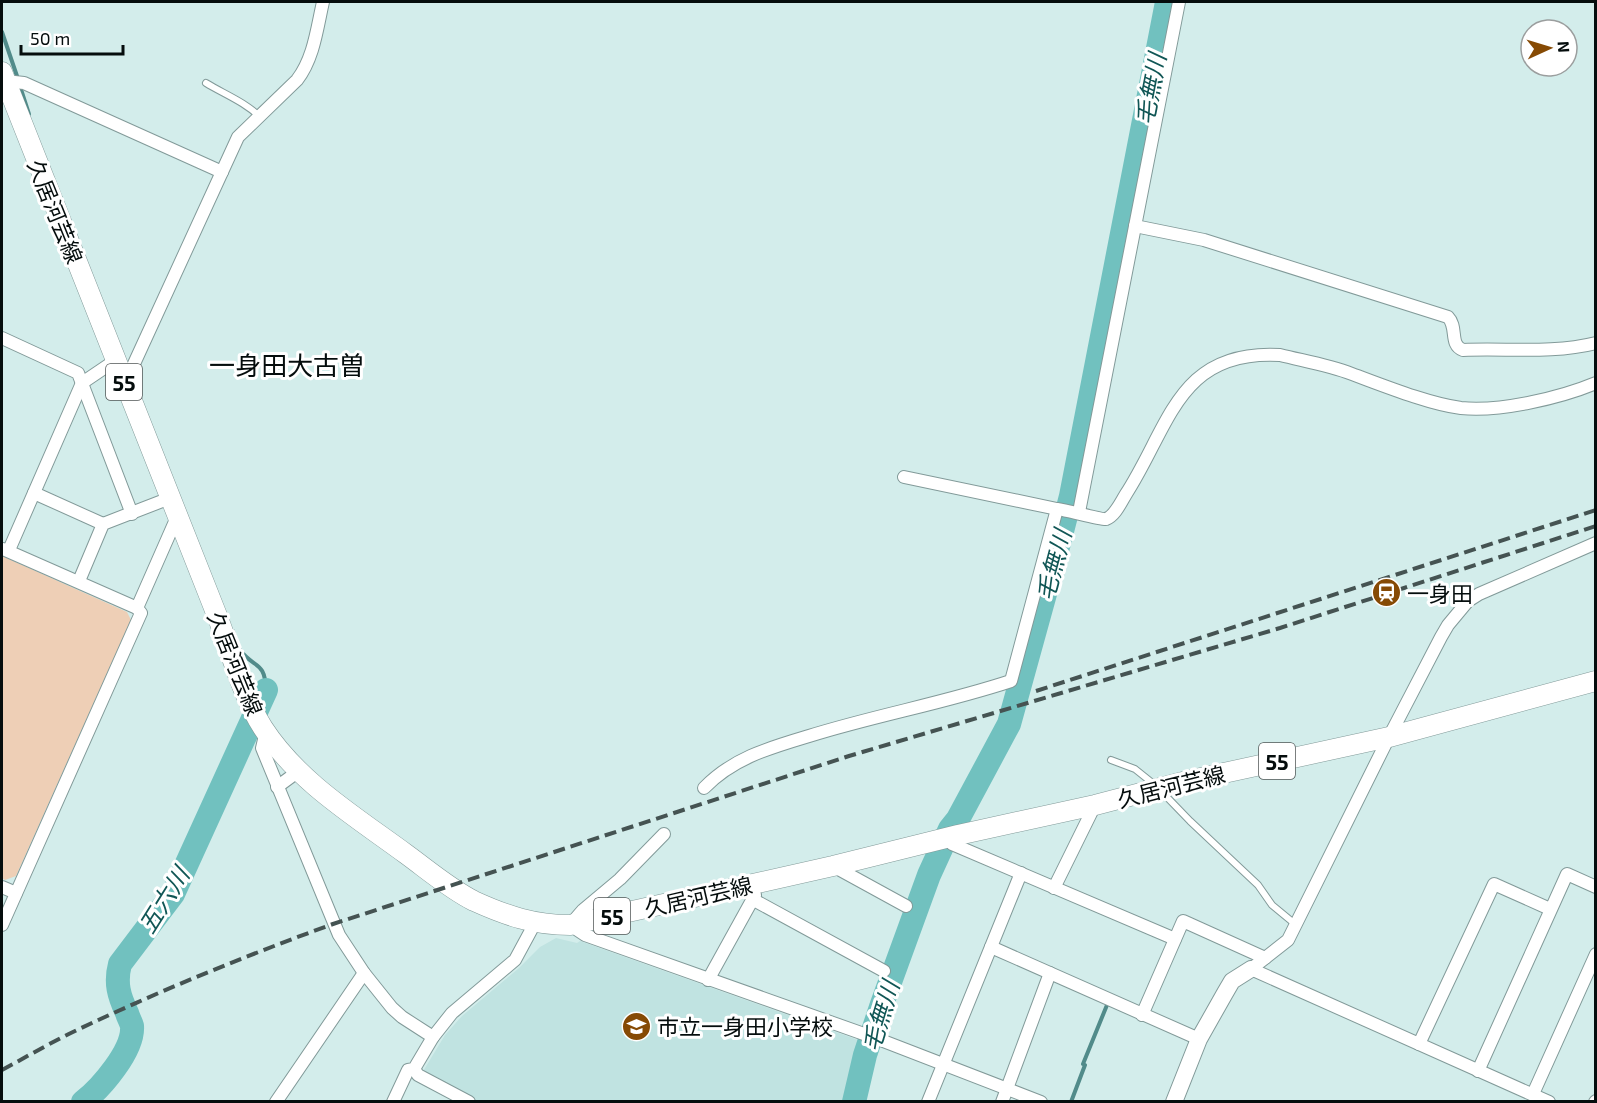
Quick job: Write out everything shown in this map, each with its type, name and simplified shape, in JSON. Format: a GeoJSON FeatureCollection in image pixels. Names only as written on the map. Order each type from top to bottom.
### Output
{"type":"FeatureCollection","features":[{"type":"Feature","properties":{"kind":"main road","name":"久居河芸線"},"geometry":{"type":"LineString","coordinates":[[11,79],[124,369],[173,508],[218,618],[245,692],[265,730],[321,792],[472,900],[535,923],[570,925],[1389,737],[1596,681]]}},
{"type":"Feature","properties":{"kind":"street"},"geometry":{"type":"LineString","coordinates":[[2,925],[141,613],[137,608],[5,549],[34,493],[82,383],[124,369],[238,137],[297,80],[305,69],[311,54],[323,2]]}},
{"type":"Feature","properties":{"kind":"street"},"geometry":{"type":"LineString","coordinates":[[1077,512],[1179,2]]}},
{"type":"Feature","properties":{"kind":"street"},"geometry":{"type":"LineString","coordinates":[[11,79],[222,172]]}},
{"type":"Feature","properties":{"kind":"street"},"geometry":{"type":"LineString","coordinates":[[1135,226],[1204,240],[1448,317],[1453,324],[1456,347],[1463,350],[1502,348],[1529,351],[1575,348],[1596,342]]}},
{"type":"Feature","properties":{"kind":"street"},"geometry":{"type":"LineString","coordinates":[[2,338],[78,373],[132,514]]}},
{"type":"Feature","properties":{"kind":"street"},"geometry":{"type":"LineString","coordinates":[[904,477],[1077,512],[1101,519],[1108,518],[1135,481],[1179,398],[1199,378],[1212,369],[1235,359],[1281,356],[1350,373],[1431,400],[1464,408],[1512,405],[1546,399],[1596,383]]}},
{"type":"Feature","properties":{"kind":"street"},"geometry":{"type":"LineString","coordinates":[[34,493],[103,524],[132,514],[173,508],[137,608]]}},
{"type":"Feature","properties":{"kind":"street"},"geometry":{"type":"LineString","coordinates":[[704,788],[718,773],[756,753],[856,721],[971,694],[1011,681],[1058,509]]}},
{"type":"Feature","properties":{"kind":"street"},"geometry":{"type":"LineString","coordinates":[[79,582],[103,524]]}},
{"type":"Feature","properties":{"kind":"street"},"geometry":{"type":"LineString","coordinates":[[1174,1101],[1199,1039],[1232,981],[1288,940],[1444,631],[1468,601],[1596,543]]}},
{"type":"Feature","properties":{"kind":"street"},"geometry":{"type":"LineString","coordinates":[[265,730],[262,748],[333,924],[364,973],[392,1008],[433,1037]]}},
{"type":"Feature","properties":{"kind":"street"},"geometry":{"type":"LineString","coordinates":[[277,787],[300,770]]}},
{"type":"Feature","properties":{"kind":"street"},"geometry":{"type":"LineString","coordinates":[[1054,888],[1095,805]]}},
{"type":"Feature","properties":{"kind":"street"},"geometry":{"type":"LineString","coordinates":[[664,834],[570,925],[585,935],[878,1039],[1041,1101]]}},
{"type":"Feature","properties":{"kind":"street"},"geometry":{"type":"LineString","coordinates":[[958,835],[952,844],[1175,939]]}},
{"type":"Feature","properties":{"kind":"street"},"geometry":{"type":"LineString","coordinates":[[833,866],[906,906]]}},
{"type":"Feature","properties":{"kind":"street"},"geometry":{"type":"LineString","coordinates":[[928,1101],[1021,873]]}},
{"type":"Feature","properties":{"kind":"street"},"geometry":{"type":"LineString","coordinates":[[1478,1071],[1566,874],[1596,886]]}},
{"type":"Feature","properties":{"kind":"street"},"geometry":{"type":"LineString","coordinates":[[708,980],[763,881]]}},
{"type":"Feature","properties":{"kind":"street"},"geometry":{"type":"LineString","coordinates":[[1419,1044],[1494,884],[1550,909]]}},
{"type":"Feature","properties":{"kind":"street"},"geometry":{"type":"LineString","coordinates":[[2,887],[16,893]]}},
{"type":"Feature","properties":{"kind":"street"},"geometry":{"type":"LineString","coordinates":[[752,899],[884,970]]}},
{"type":"Feature","properties":{"kind":"street"},"geometry":{"type":"LineString","coordinates":[[1142,1015],[1183,921],[1265,958]]}},
{"type":"Feature","properties":{"kind":"street"},"geometry":{"type":"LineString","coordinates":[[393,1101],[408,1070],[414,1069],[433,1037],[452,1013],[515,960],[535,923]]}},
{"type":"Feature","properties":{"kind":"street"},"geometry":{"type":"LineString","coordinates":[[991,947],[1199,1039]]}},
{"type":"Feature","properties":{"kind":"street"},"geometry":{"type":"LineString","coordinates":[[1533,1094],[1596,954]]}},
{"type":"Feature","properties":{"kind":"street"},"geometry":{"type":"LineString","coordinates":[[1251,969],[1549,1101]]}},
{"type":"Feature","properties":{"kind":"street"},"geometry":{"type":"LineString","coordinates":[[276,1101],[364,973]]}},
{"type":"Feature","properties":{"kind":"street"},"geometry":{"type":"LineString","coordinates":[[1002,1101],[1050,973]]}},
{"type":"Feature","properties":{"kind":"street"},"geometry":{"type":"LineString","coordinates":[[414,1069],[418,1075],[468,1101]]}},
{"type":"Feature","properties":{"kind":"lane"},"geometry":{"type":"LineString","coordinates":[[206,83],[249,106],[260,117]]}},
{"type":"Feature","properties":{"kind":"lane"},"geometry":{"type":"LineString","coordinates":[[1111,760],[1135,769],[1159,789],[1258,885],[1272,904],[1296,924]]}},
{"type":"Feature","properties":{"kind":"shaded area"},"geometry":{"type":"Polygon","coordinates":[[[2,556],[127,612],[131,620],[16,876],[5,880],[2,878],[2,556]]]}},
{"type":"Feature","properties":{"kind":"shaded area","name":"市立一身田小学校"},"geometry":{"type":"Polygon","coordinates":[[[556,938],[577,943],[580,941],[861,1041],[846,1101],[473,1101],[422,1073],[445,1035],[462,1016],[519,968],[540,947],[556,938]]]}},
{"type":"Feature","properties":{"kind":"waterway","name":"毛無川"},"geometry":{"type":"LineString","coordinates":[[854,1102],[865,1055],[929,875],[950,829],[958,819],[1009,724],[1071,496],[1167,2]]}},
{"type":"Feature","properties":{"kind":"waterway"},"geometry":{"type":"LineString","coordinates":[[2,32],[18,79]]}},
{"type":"Feature","properties":{"kind":"waterway"},"geometry":{"type":"LineString","coordinates":[[20,86],[29,114]]}},
{"type":"Feature","properties":{"kind":"waterway"},"geometry":{"type":"LineString","coordinates":[[233,631],[240,650],[261,669],[266,690]]}},
{"type":"Feature","properties":{"kind":"waterway","name":"五六川"},"geometry":{"type":"LineString","coordinates":[[83,1102],[99,1088],[115,1068],[131,1036],[132,1026],[119,989],[120,964],[173,894],[266,690]]}},
{"type":"Feature","properties":{"kind":"waterway"},"geometry":{"type":"LineString","coordinates":[[1071,1102],[1085,1065],[1083,1064],[1107,1005]]}},
{"type":"Feature","properties":{"kind":"railway"},"geometry":{"type":"LineString","coordinates":[[1036,691],[1596,510]]}},
{"type":"Feature","properties":{"kind":"railway"},"geometry":{"type":"LineString","coordinates":[[2,1070],[138,1002],[235,961],[333,924],[849,756],[1280,628],[1596,526]]}},
{"type":"Feature","properties":{"kind":"place","name":"一身田"},"geometry":{"type":"Point","coordinates":[1386,593]}},
{"type":"Feature","properties":{"kind":"place","name":"市立一身田小学校"},"geometry":{"type":"Point","coordinates":[636,1026]}},
{"type":"Feature","properties":{"kind":"district","name":"一身田大古曽"},"geometry":{"type":"Point","coordinates":[287,364]}}]}
